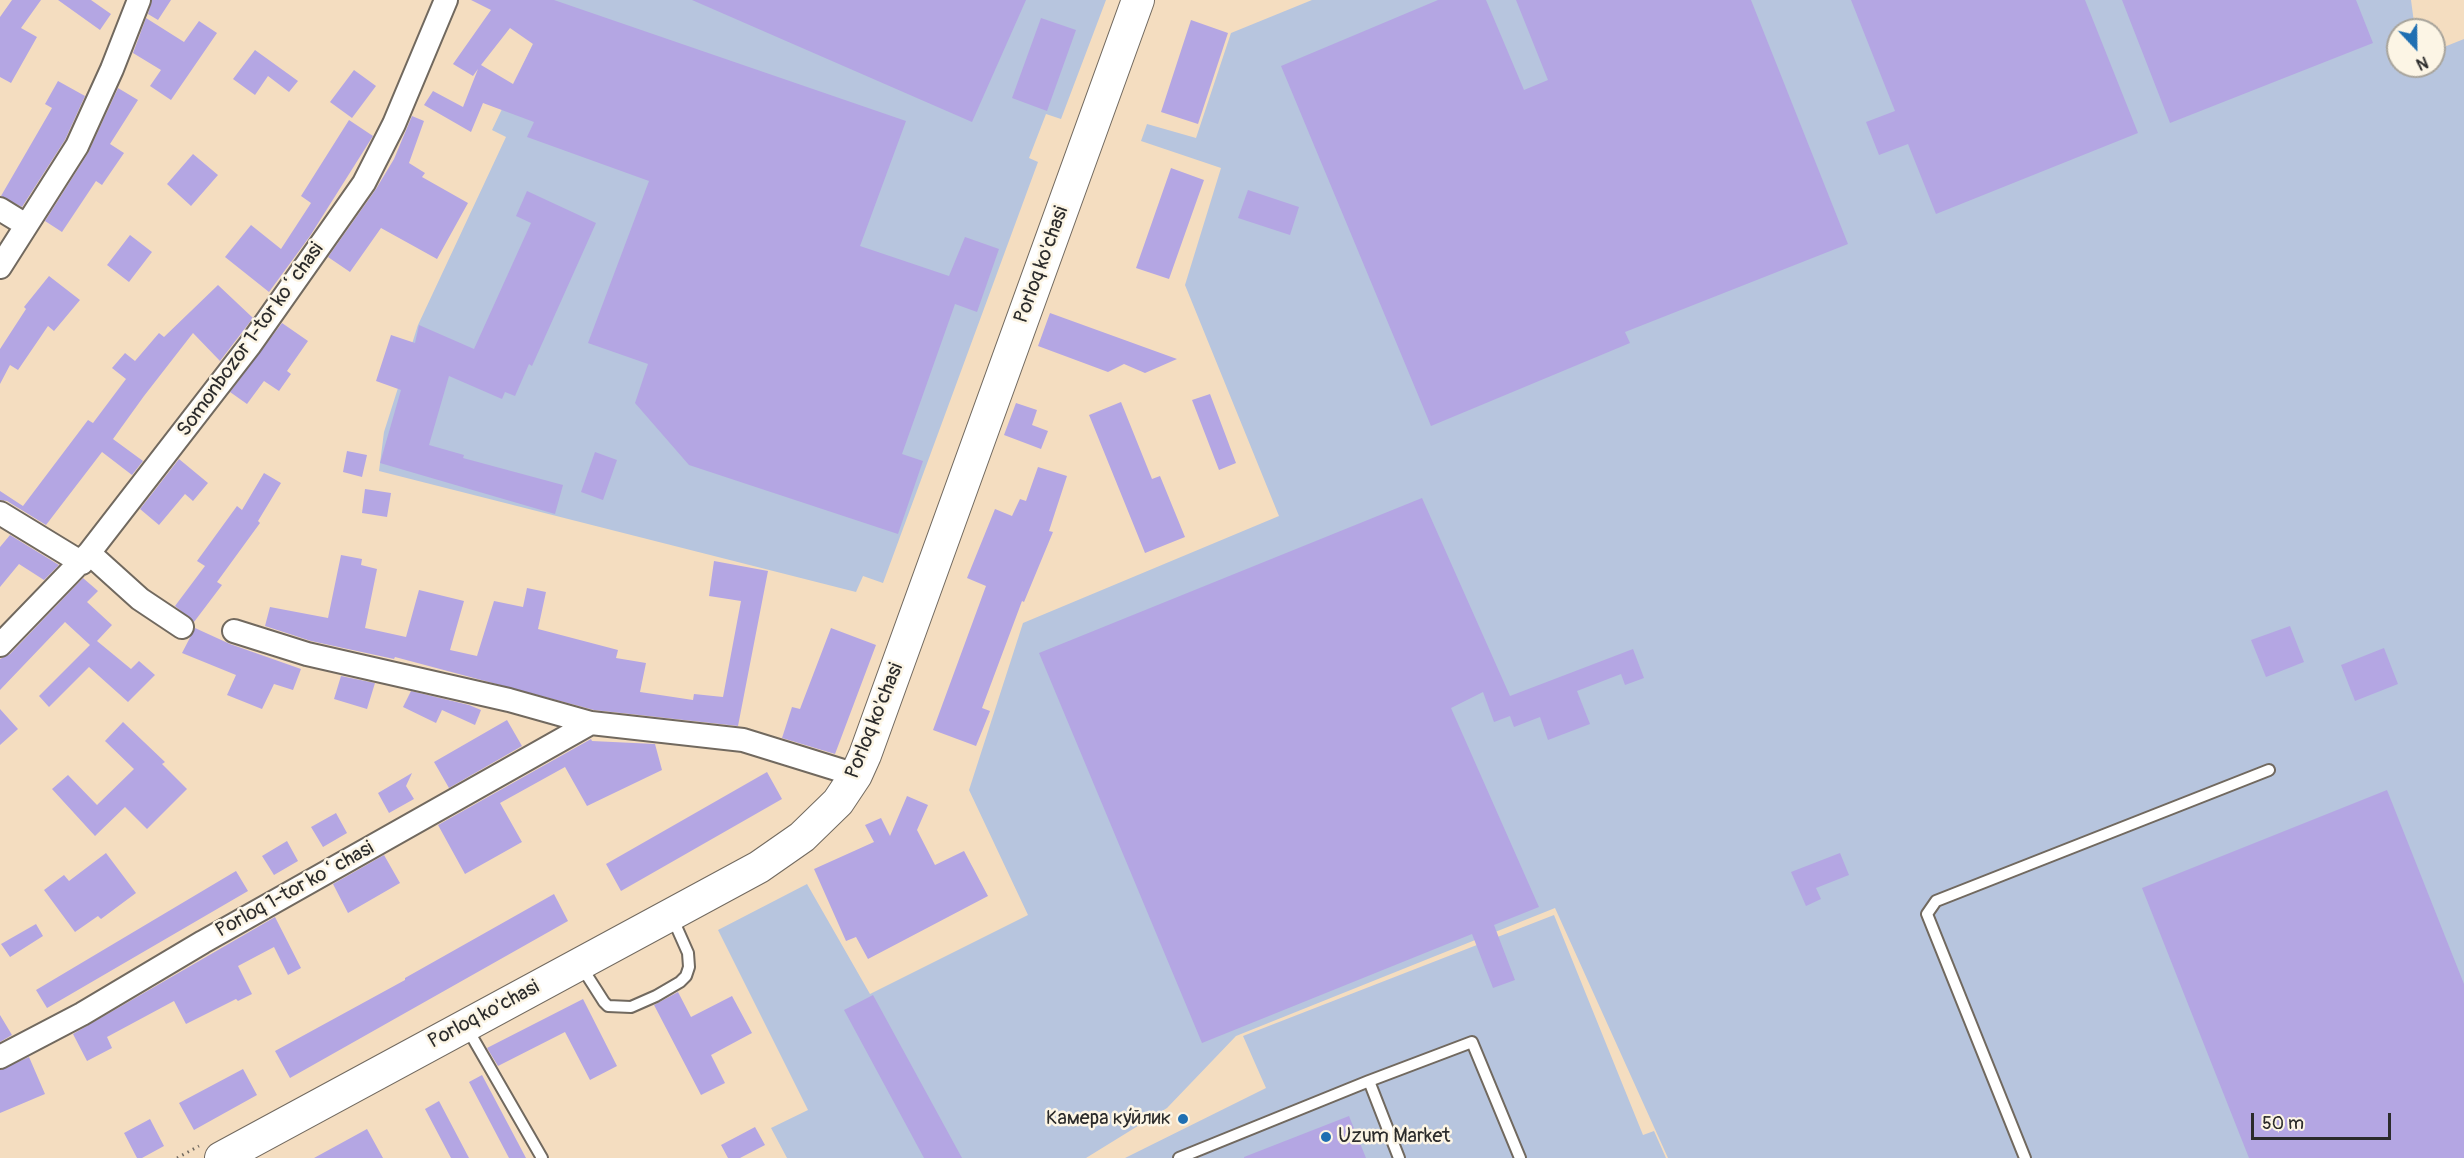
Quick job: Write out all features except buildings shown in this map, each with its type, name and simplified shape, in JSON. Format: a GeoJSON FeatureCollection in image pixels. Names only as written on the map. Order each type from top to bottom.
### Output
{"type":"FeatureCollection","features":[{"type":"Feature","properties":{"kind":"main road","name":"Porloq ko'chasi"},"geometry":{"type":"LineString","coordinates":[[220,1158],[759,867],[802,837],[833,808],[856,775],[1138,0]]}},
{"type":"Feature","properties":{"kind":"street","name":"Somonbozor 1-tor koʻchasi"},"geometry":{"type":"LineString","coordinates":[[0,645],[85,558],[250,345],[364,183],[394,124],[446,0]]}},
{"type":"Feature","properties":{"kind":"street"},"geometry":{"type":"LineString","coordinates":[[0,267],[77,146],[112,69],[135,1]]}},
{"type":"Feature","properties":{"kind":"street"},"geometry":{"type":"LineString","coordinates":[[0,209],[26,225]]}},
{"type":"Feature","properties":{"kind":"street"},"geometry":{"type":"LineString","coordinates":[[0,513],[85,558],[182,627]]}},
{"type":"Feature","properties":{"kind":"street"},"geometry":{"type":"LineString","coordinates":[[234,631],[307,654],[509,700],[591,723],[743,740],[856,775]]}},
{"type":"Feature","properties":{"kind":"street","name":"Porloq 1-tor koʻchasi"},"geometry":{"type":"LineString","coordinates":[[0,1057],[82,1014],[203,942],[591,723]]}},
{"type":"Feature","properties":{"kind":"lane"},"geometry":{"type":"LineString","coordinates":[[2025,1158],[1927,914],[1936,901],[2269,770]]}},
{"type":"Feature","properties":{"kind":"lane"},"geometry":{"type":"LineString","coordinates":[[579,964],[608,1006],[631,1007],[656,996],[680,982],[686,976],[689,967],[688,953],[671,914]]}},
{"type":"Feature","properties":{"kind":"lane"},"geometry":{"type":"LineString","coordinates":[[466,1025],[542,1158]]}},
{"type":"Feature","properties":{"kind":"lane"},"geometry":{"type":"LineString","coordinates":[[1179,1158],[1472,1042],[1520,1158]]}},
{"type":"Feature","properties":{"kind":"lane"},"geometry":{"type":"LineString","coordinates":[[1369,1081],[1399,1158]]}},
{"type":"Feature","properties":{"kind":"shaded area"},"geometry":{"type":"Polygon","coordinates":[[[554,0],[1106,0],[1061,119],[1046,114],[1029,158],[1038,162],[883,583],[863,576],[856,592],[379,471],[384,432],[418,325],[506,137],[492,130],[554,0]]]}},
{"type":"Feature","properties":{"kind":"shaded area"},"geometry":{"type":"Polygon","coordinates":[[[1312,0],[2411,0],[2413,18],[2386,18],[2386,78],[2446,78],[2446,46],[2464,39],[2464,1158],[1668,1158],[1555,908],[1236,1036],[1167,1108],[1086,1158],[787,1158],[771,1128],[808,1110],[718,930],[807,884],[870,994],[1028,915],[969,790],[1023,623],[1279,516],[1185,285],[1221,168],[1141,141],[1147,124],[1196,138],[1231,33],[1312,0]]]}},
{"type":"Feature","properties":{"kind":"shaded area"},"geometry":{"type":"Polygon","coordinates":[[[1554,915],[1643,1135],[1654,1131],[1666,1158],[1125,1158],[1266,1088],[1243,1036],[1554,915]]]}},
{"type":"Feature","properties":{"kind":"place","name":"Камера ку́йлик"},"geometry":{"type":"Point","coordinates":[1183,1119]}},
{"type":"Feature","properties":{"kind":"place","name":"Uzum Market"},"geometry":{"type":"Point","coordinates":[1326,1137]}}]}
